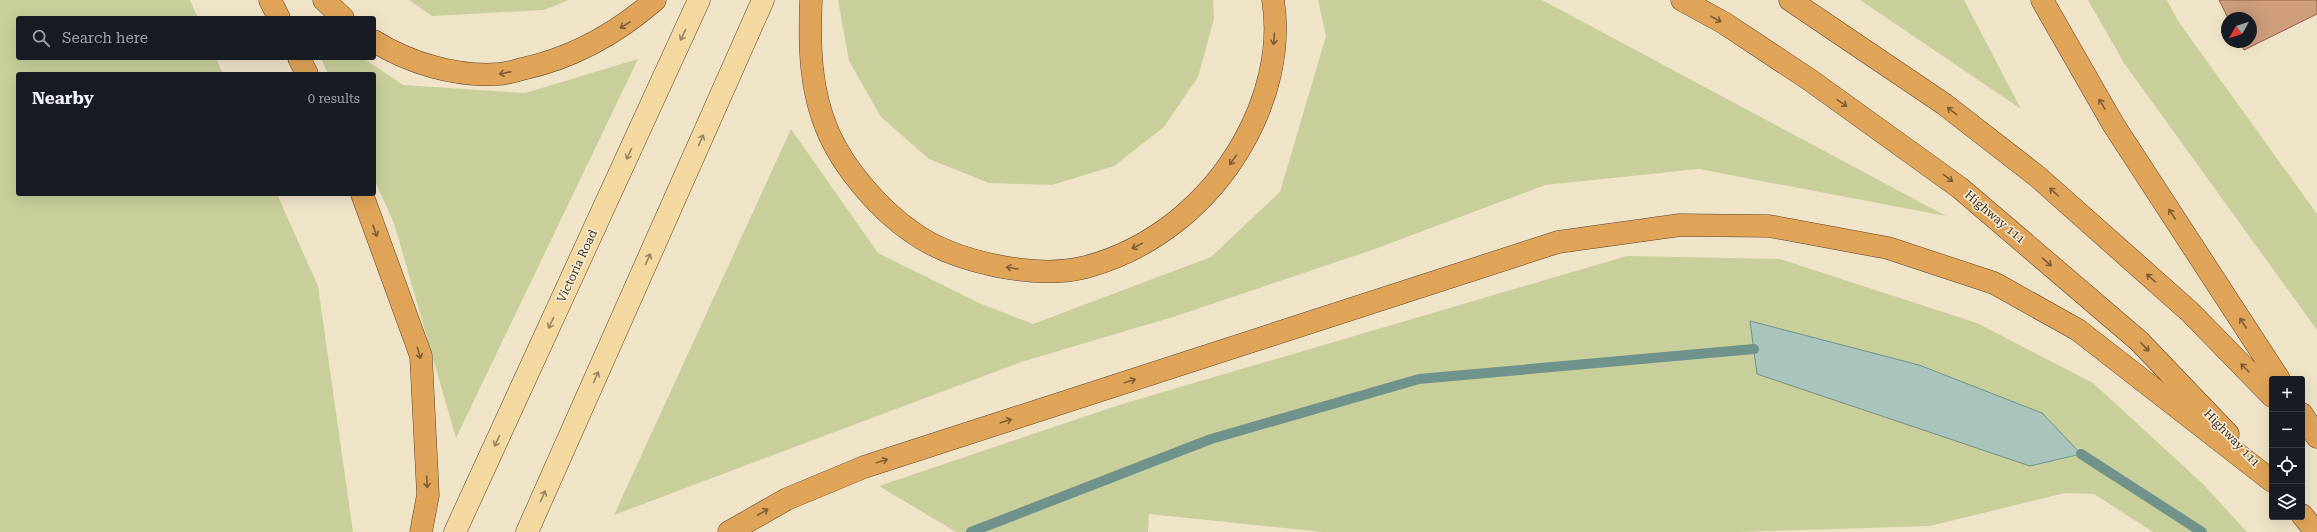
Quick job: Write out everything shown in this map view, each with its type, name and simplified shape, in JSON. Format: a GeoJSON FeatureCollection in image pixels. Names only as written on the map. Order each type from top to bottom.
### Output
{"type":"FeatureCollection","features":[{"type":"Feature","properties":{"kind":"highway"},"geometry":{"type":"LineString","coordinates":[[270,0],[278,16]]}},
{"type":"Feature","properties":{"kind":"highway"},"geometry":{"type":"LineString","coordinates":[[324,0],[341,16]]}},
{"type":"Feature","properties":{"kind":"highway"},"geometry":{"type":"LineString","coordinates":[[376,41],[423,64],[460,72],[498,74],[543,65],[586,48],[632,21],[655,0]]}},
{"type":"Feature","properties":{"kind":"highway"},"geometry":{"type":"LineString","coordinates":[[811,0],[809,45],[814,85],[829,135],[853,174],[880,205],[912,233],[952,252],[984,263],[1038,272],[1085,267],[1123,253],[1160,233],[1189,212],[1211,188],[1235,157],[1253,126],[1268,87],[1276,14],[1273,0]]}},
{"type":"Feature","properties":{"kind":"highway","name":"Highway 111"},"geometry":{"type":"LineString","coordinates":[[1682,0],[1724,23],[1810,80],[1960,188],[2139,341],[2269,477]]}},
{"type":"Feature","properties":{"kind":"highway"},"geometry":{"type":"LineString","coordinates":[[1790,0],[1944,104],[2038,178],[2190,312],[2269,393]]}},
{"type":"Feature","properties":{"kind":"highway"},"geometry":{"type":"LineString","coordinates":[[2042,0],[2113,124],[2277,376]]}},
{"type":"Feature","properties":{"kind":"highway"},"geometry":{"type":"LineString","coordinates":[[300,60],[306,72]]}},
{"type":"Feature","properties":{"kind":"highway"},"geometry":{"type":"LineString","coordinates":[[363,196],[421,356],[428,495],[421,532]]}},
{"type":"Feature","properties":{"kind":"highway"},"geometry":{"type":"LineString","coordinates":[[729,532],[787,499],[864,467],[1558,242],[1680,225],[1769,226],[1888,248],[1994,283],[2078,330],[2269,478]]}},
{"type":"Feature","properties":{"kind":"highway"},"geometry":{"type":"LineString","coordinates":[[2305,419],[2317,437]]}},
{"type":"Feature","properties":{"kind":"highway"},"geometry":{"type":"LineString","coordinates":[[2305,429],[2317,441]]}},
{"type":"Feature","properties":{"kind":"highway"},"geometry":{"type":"LineString","coordinates":[[2305,519],[2316,532]]}},
{"type":"Feature","properties":{"kind":"main road","name":"Victoria Road"},"geometry":{"type":"LineString","coordinates":[[455,532],[699,0]]}},
{"type":"Feature","properties":{"kind":"main road"},"geometry":{"type":"LineString","coordinates":[[527,532],[763,0]]}},
{"type":"Feature","properties":{"kind":"green space"},"geometry":{"type":"Polygon","coordinates":[[[0,0],[190,0],[197,16],[16,16],[16,60],[217,60],[222,72],[16,72],[16,196],[278,196],[318,286],[353,532],[0,532],[0,0]]]}},
{"type":"Feature","properties":{"kind":"green space"},"geometry":{"type":"Polygon","coordinates":[[[409,0],[569,0],[544,10],[432,16],[409,0]]]}},
{"type":"Feature","properties":{"kind":"green space"},"geometry":{"type":"Polygon","coordinates":[[[838,0],[1213,0],[1214,19],[1198,77],[1164,127],[1114,166],[1052,185],[989,183],[929,159],[881,117],[849,61],[838,0]]]}},
{"type":"Feature","properties":{"kind":"green space"},"geometry":{"type":"Polygon","coordinates":[[[1318,0],[1542,0],[1946,216],[1699,169],[1545,185],[1375,249],[1173,317],[1021,362],[614,515],[791,129],[878,253],[979,303],[1033,324],[1211,257],[1280,192],[1326,36],[1318,0]]]}},
{"type":"Feature","properties":{"kind":"green space"},"geometry":{"type":"Polygon","coordinates":[[[1860,0],[1964,0],[2021,109],[1860,0]]]}},
{"type":"Feature","properties":{"kind":"green space"},"geometry":{"type":"Polygon","coordinates":[[[2088,0],[2167,0],[2178,21],[2317,214],[2317,330],[2124,63],[2088,0]]]}},
{"type":"Feature","properties":{"kind":"green space"},"geometry":{"type":"Polygon","coordinates":[[[638,59],[456,438],[394,223],[376,183],[376,72],[327,72],[322,60],[366,60],[403,85],[525,93],[638,59]]]}},
{"type":"Feature","properties":{"kind":"green space"},"geometry":{"type":"Polygon","coordinates":[[[1627,256],[1780,259],[1977,323],[2093,383],[2203,484],[2247,532],[2153,532],[2094,494],[2065,493],[1930,526],[1740,532],[1322,532],[1149,514],[1148,532],[956,532],[879,486],[1119,405],[1627,256]]]}},
{"type":"Feature","properties":{"kind":"water"},"geometry":{"type":"Polygon","coordinates":[[[1750,321],[1919,365],[2042,413],[2081,454],[2030,466],[1757,374],[1750,321]]]}},
{"type":"Feature","properties":{"kind":"building"},"geometry":{"type":"Polygon","coordinates":[[[2219,0],[2317,0],[2317,14],[2257,44],[2257,12],[2225,12],[2219,0]]]}},
{"type":"Feature","properties":{"kind":"waterway"},"geometry":{"type":"LineString","coordinates":[[971,532],[1211,439],[1419,379],[1754,349]]}},
{"type":"Feature","properties":{"kind":"waterway"},"geometry":{"type":"LineString","coordinates":[[2081,454],[2202,532]]}}]}
